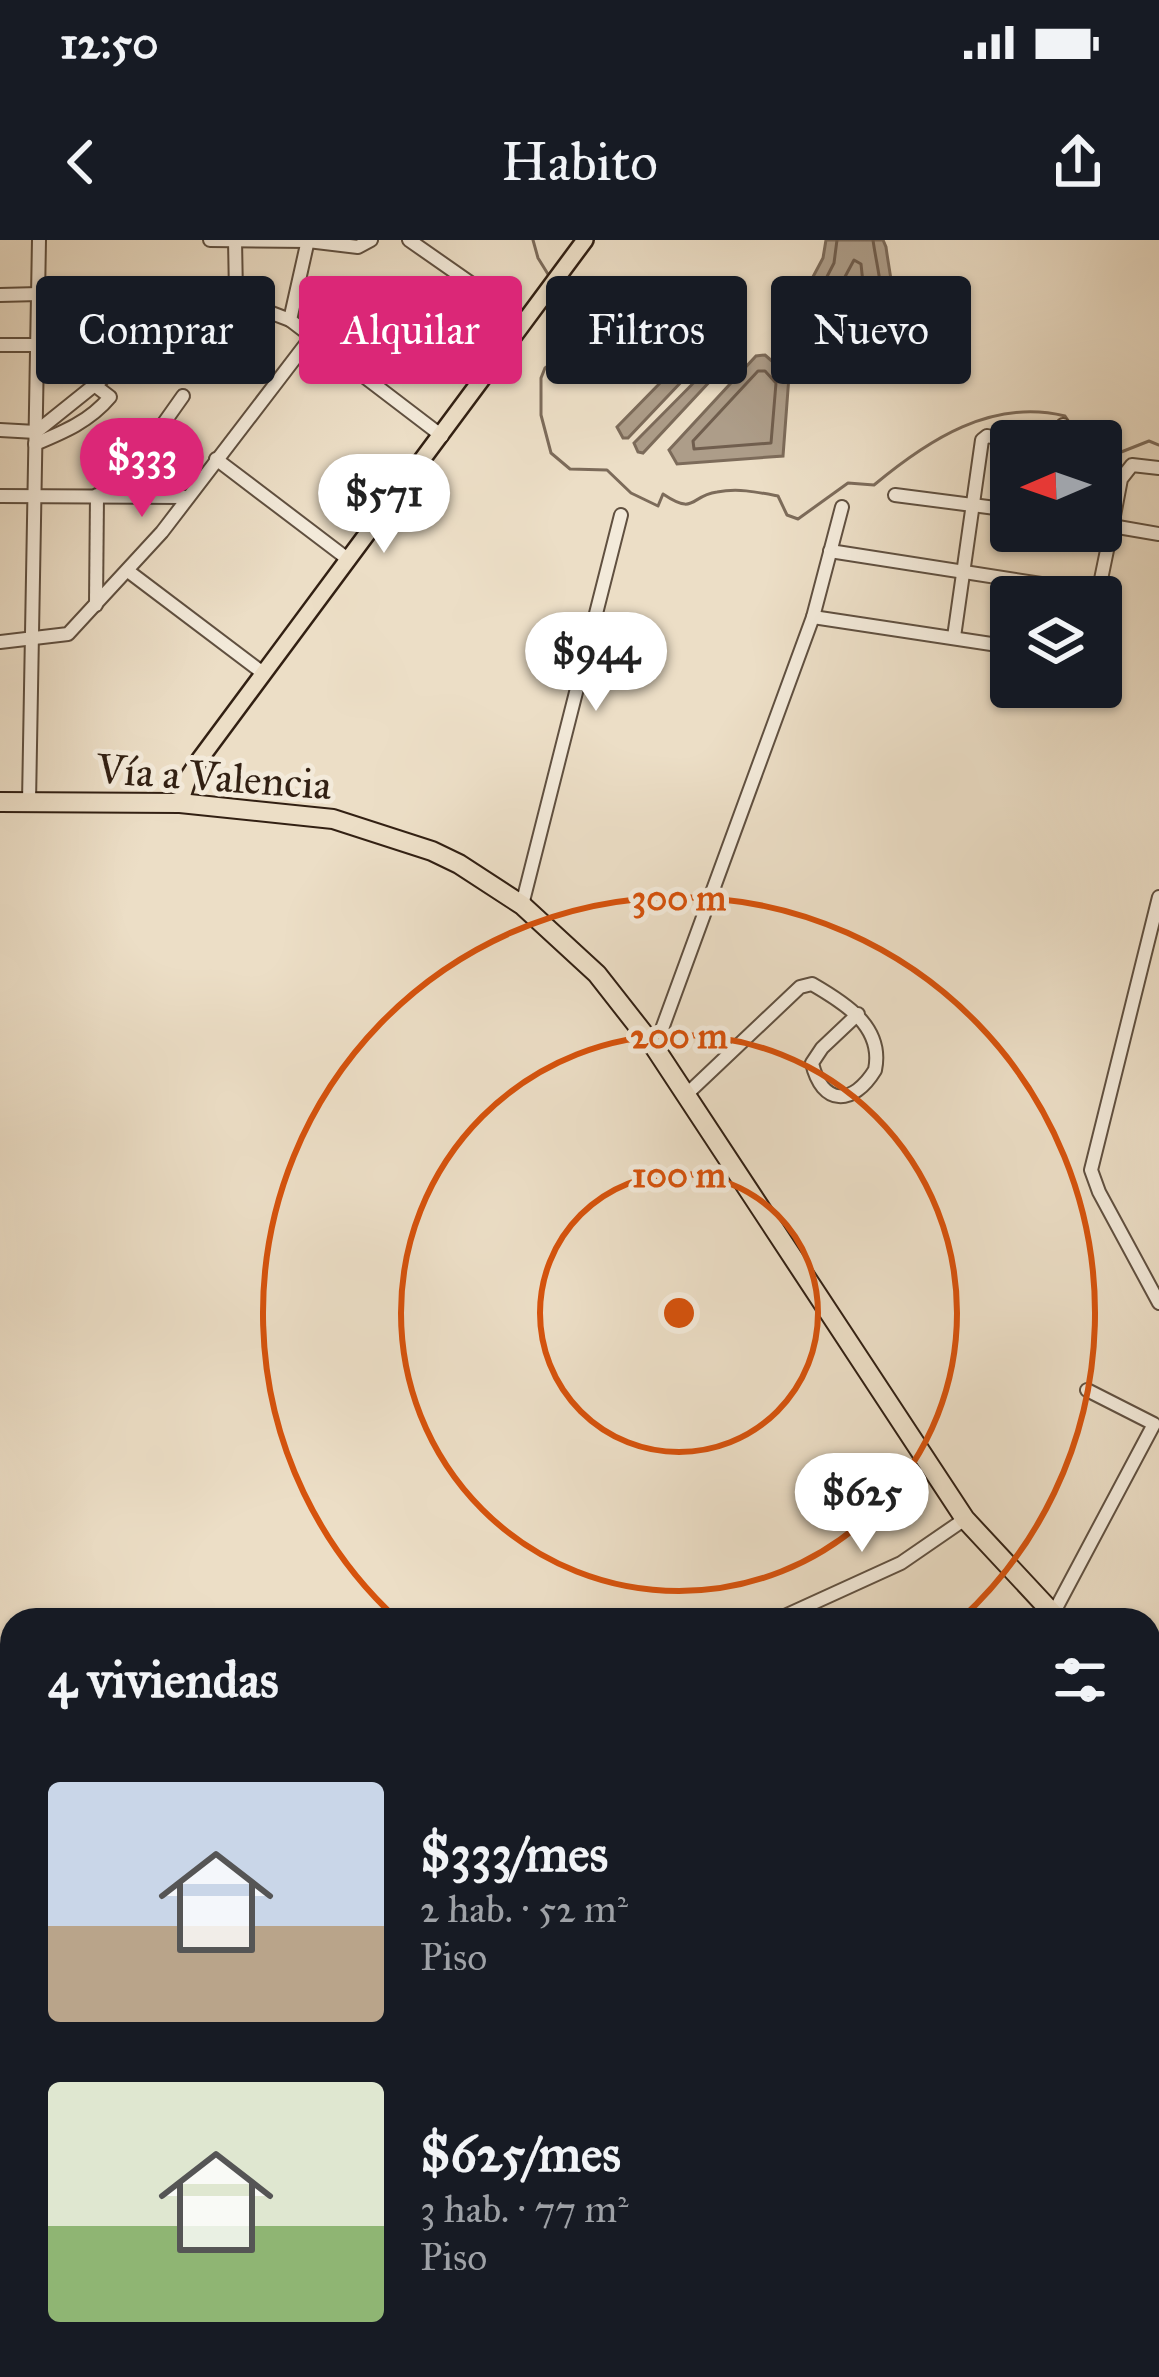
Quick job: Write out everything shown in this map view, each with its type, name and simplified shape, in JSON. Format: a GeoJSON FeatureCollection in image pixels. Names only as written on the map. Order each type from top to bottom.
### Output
{"type":"FeatureCollection","features":[{"type":"Feature","properties":{"kind":"highway","name":"Vía a Valencia"},"geometry":{"type":"LineString","coordinates":[[0,802],[180,803],[334,819],[432,851],[522,905],[597,974],[656,1048],[965,1519],[1048,1608]]}},
{"type":"Feature","properties":{"kind":"main road"},"geometry":{"type":"LineString","coordinates":[[180,803],[188,776],[585,240]]}},
{"type":"Feature","properties":{"kind":"street"},"geometry":{"type":"LineString","coordinates":[[39,276],[40,240]]}},
{"type":"Feature","properties":{"kind":"street"},"geometry":{"type":"LineString","coordinates":[[210,240],[308,240],[358,247],[371,240]]}},
{"type":"Feature","properties":{"kind":"street"},"geometry":{"type":"LineString","coordinates":[[235,240],[236,276]]}},
{"type":"Feature","properties":{"kind":"street"},"geometry":{"type":"LineString","coordinates":[[290,320],[308,240]]}},
{"type":"Feature","properties":{"kind":"street"},"geometry":{"type":"LineString","coordinates":[[409,240],[525,321]]}},
{"type":"Feature","properties":{"kind":"street"},"geometry":{"type":"LineString","coordinates":[[0,295],[36,294]]}},
{"type":"Feature","properties":{"kind":"street"},"geometry":{"type":"LineString","coordinates":[[275,313],[299,327]]}},
{"type":"Feature","properties":{"kind":"street"},"geometry":{"type":"LineString","coordinates":[[0,345],[36,346]]}},
{"type":"Feature","properties":{"kind":"street"},"geometry":{"type":"LineString","coordinates":[[0,642],[68,634],[128,572],[299,353]]}},
{"type":"Feature","properties":{"kind":"street"},"geometry":{"type":"LineString","coordinates":[[29,802],[37,384]]}},
{"type":"Feature","properties":{"kind":"street"},"geometry":{"type":"LineString","coordinates":[[0,430],[36,438],[73,428],[110,397],[93,384],[36,438]]}},
{"type":"Feature","properties":{"kind":"street"},"geometry":{"type":"LineString","coordinates":[[374,384],[442,436]]}},
{"type":"Feature","properties":{"kind":"street"},"geometry":{"type":"LineString","coordinates":[[113,495],[183,396]]}},
{"type":"Feature","properties":{"kind":"street"},"geometry":{"type":"LineString","coordinates":[[954,637],[971,504],[984,437],[990,438]]}},
{"type":"Feature","properties":{"kind":"street"},"geometry":{"type":"LineString","coordinates":[[216,459],[349,560]]}},
{"type":"Feature","properties":{"kind":"street"},"geometry":{"type":"LineString","coordinates":[[1122,476],[1132,465],[1159,468]]}},
{"type":"Feature","properties":{"kind":"street"},"geometry":{"type":"LineString","coordinates":[[96,605],[97,495]]}},
{"type":"Feature","properties":{"kind":"street"},"geometry":{"type":"LineString","coordinates":[[895,495],[990,507]]}},
{"type":"Feature","properties":{"kind":"street"},"geometry":{"type":"LineString","coordinates":[[0,496],[187,497]]}},
{"type":"Feature","properties":{"kind":"street"},"geometry":{"type":"LineString","coordinates":[[656,1048],[813,616],[842,507]]}},
{"type":"Feature","properties":{"kind":"street"},"geometry":{"type":"LineString","coordinates":[[522,905],[622,514]]}},
{"type":"Feature","properties":{"kind":"street"},"geometry":{"type":"LineString","coordinates":[[1122,528],[1159,534]]}},
{"type":"Feature","properties":{"kind":"street"},"geometry":{"type":"LineString","coordinates":[[830,551],[1094,592],[1099,589],[1104,552]]}},
{"type":"Feature","properties":{"kind":"street"},"geometry":{"type":"LineString","coordinates":[[128,572],[263,674]]}},
{"type":"Feature","properties":{"kind":"street"},"geometry":{"type":"LineString","coordinates":[[813,616],[990,643]]}},
{"type":"Feature","properties":{"kind":"street"},"geometry":{"type":"LineString","coordinates":[[1159,897],[1091,1170],[1159,1303]]}},
{"type":"Feature","properties":{"kind":"street"},"geometry":{"type":"LineString","coordinates":[[1144,956],[1159,963]]}},
{"type":"Feature","properties":{"kind":"street"},"geometry":{"type":"LineString","coordinates":[[688,1094],[807,984],[858,1014],[876,1049],[875,1070],[850,1095],[836,1097],[817,1078],[814,1056],[858,1014]]}},
{"type":"Feature","properties":{"kind":"street"},"geometry":{"type":"LineString","coordinates":[[1061,1608],[1156,1425],[1087,1390]]}},
{"type":"Feature","properties":{"kind":"street"},"geometry":{"type":"LineString","coordinates":[[803,1608],[902,1563],[965,1519]]}},
{"type":"Feature","properties":{"kind":"water"},"geometry":{"type":"Polygon","coordinates":[[[826,240],[883,240],[890,276],[813,276],[826,240]]]}},
{"type":"Feature","properties":{"kind":"water"},"geometry":{"type":"Polygon","coordinates":[[[756,356],[771,360],[771,384],[788,384],[783,456],[677,464],[669,450],[730,384],[747,384],[747,366],[756,356]]]}},
{"type":"Feature","properties":{"kind":"water"},"geometry":{"type":"Polygon","coordinates":[[[659,384],[679,384],[628,438],[617,427],[659,384]]]}},
{"type":"Feature","properties":{"kind":"water"},"geometry":{"type":"Polygon","coordinates":[[[692,384],[707,384],[643,453],[634,443],[692,384]]]}},
{"type":"Feature","properties":{"kind":"waterway"},"geometry":{"type":"LineString","coordinates":[[533,240],[549,276]]}},
{"type":"Feature","properties":{"kind":"waterway"},"geometry":{"type":"LineString","coordinates":[[546,367],[541,378],[541,415],[551,453],[570,469],[607,470],[631,493],[658,506],[663,494],[687,504],[717,492],[748,491],[778,496],[787,515],[798,519],[848,483],[874,485],[916,453],[962,427],[1012,413],[1038,412],[1068,420]]}},
{"type":"Feature","properties":{"kind":"waterway"},"geometry":{"type":"LineString","coordinates":[[1122,452],[1149,441],[1159,445]]}}]}
